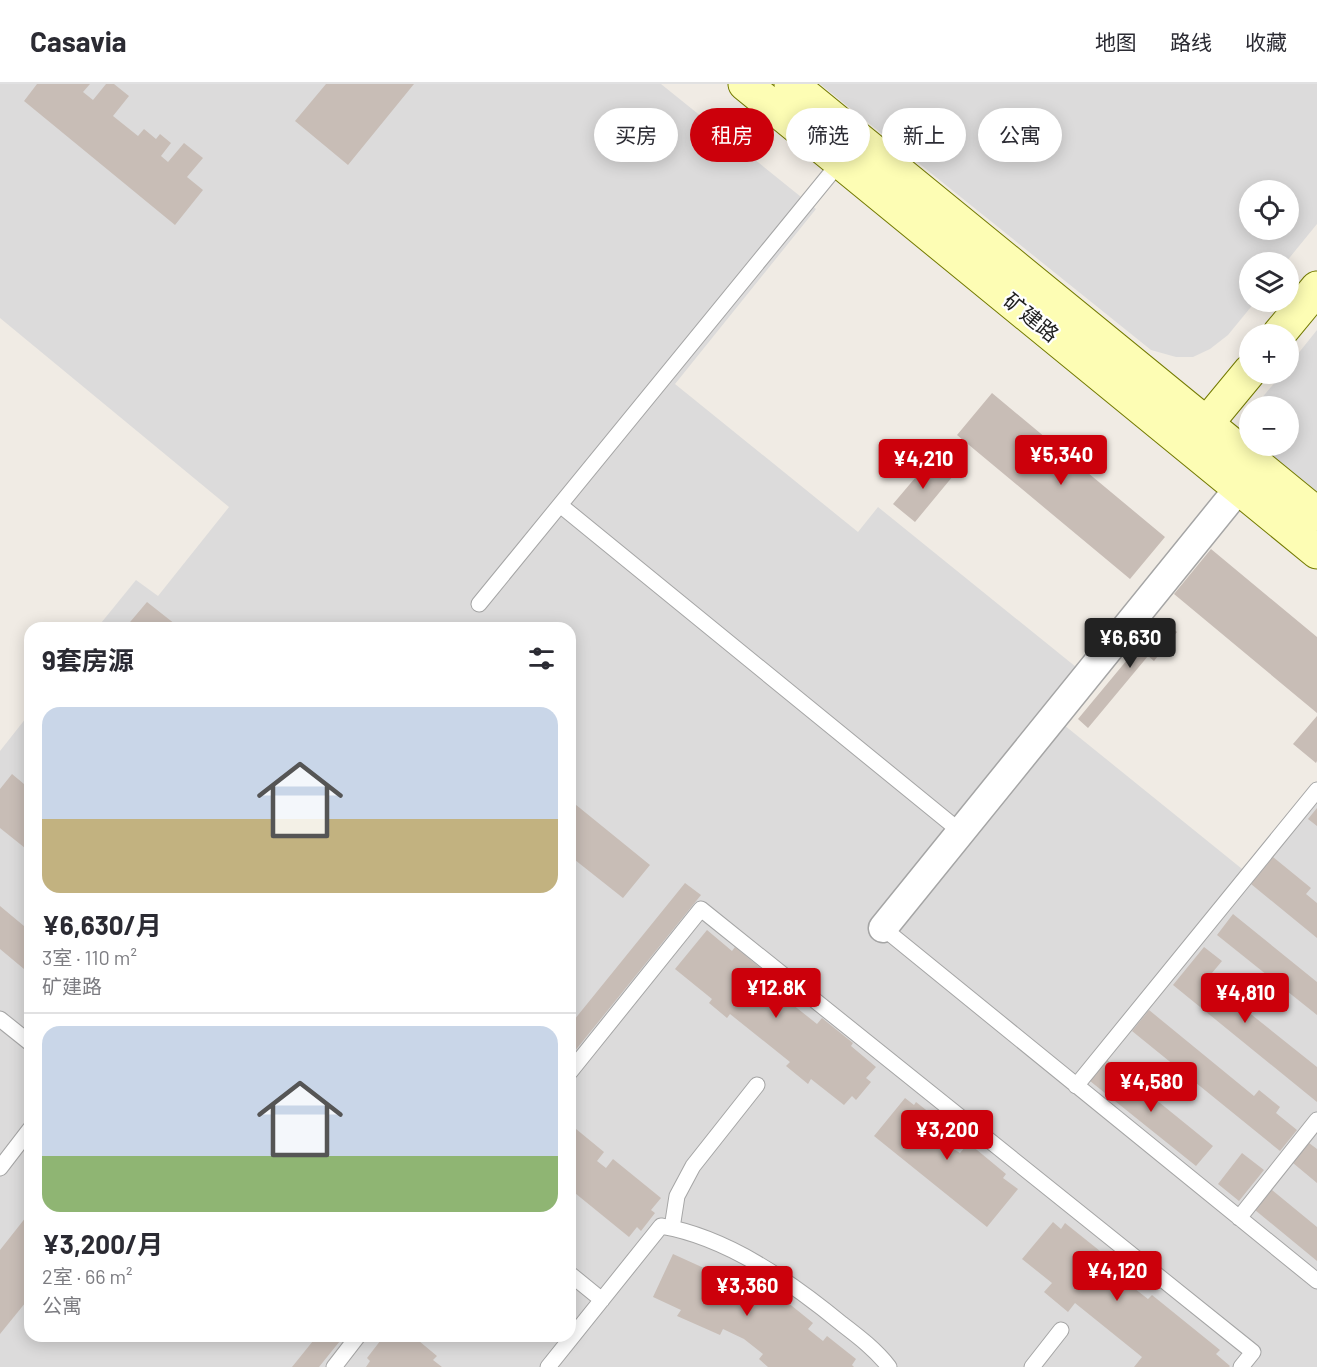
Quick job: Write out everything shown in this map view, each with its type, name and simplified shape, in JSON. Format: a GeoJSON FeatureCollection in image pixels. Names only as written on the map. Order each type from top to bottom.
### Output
{"type":"FeatureCollection","features":[{"type":"Feature","properties":{"kind":"street","name":"矿建路"},"geometry":{"type":"LineString","coordinates":[[745,84],[786,118]]}},
{"type":"Feature","properties":{"kind":"street","name":"矿建路"},"geometry":{"type":"LineString","coordinates":[[791,84],[1197,435],[1239,488],[1317,552]]}},
{"type":"Feature","properties":{"kind":"street","name":"矿建路"},"geometry":{"type":"LineString","coordinates":[[840,162],[1197,435],[1317,514]]}},
{"type":"Feature","properties":{"kind":"street"},"geometry":{"type":"LineString","coordinates":[[1287,324],[1317,288]]}},
{"type":"Feature","properties":{"kind":"street"},"geometry":{"type":"LineString","coordinates":[[1197,435],[1239,384]]}},
{"type":"Feature","properties":{"kind":"street"},"geometry":{"type":"LineString","coordinates":[[883,928],[1239,488]]}},
{"type":"Feature","properties":{"kind":"lane"},"geometry":{"type":"LineString","coordinates":[[478,604],[840,162]]}},
{"type":"Feature","properties":{"kind":"lane"},"geometry":{"type":"LineString","coordinates":[[560,505],[960,832]]}},
{"type":"Feature","properties":{"kind":"lane"},"geometry":{"type":"LineString","coordinates":[[1076,1086],[1317,790]]}},
{"type":"Feature","properties":{"kind":"lane"},"geometry":{"type":"LineString","coordinates":[[576,1065],[701,909],[1253,1352],[1241,1367]]}},
{"type":"Feature","properties":{"kind":"lane"},"geometry":{"type":"LineString","coordinates":[[883,928],[1317,1281]]}},
{"type":"Feature","properties":{"kind":"lane"},"geometry":{"type":"LineString","coordinates":[[0,1019],[24,1038]]}},
{"type":"Feature","properties":{"kind":"lane"},"geometry":{"type":"LineString","coordinates":[[672,1228],[677,1196],[693,1166],[758,1085]]}},
{"type":"Feature","properties":{"kind":"lane"},"geometry":{"type":"LineString","coordinates":[[1239,1218],[1317,1120]]}},
{"type":"Feature","properties":{"kind":"lane"},"geometry":{"type":"LineString","coordinates":[[0,1168],[24,1137]]}},
{"type":"Feature","properties":{"kind":"lane"},"geometry":{"type":"LineString","coordinates":[[576,1332],[661,1226],[687,1231],[782,1278],[870,1346],[889,1367]]}},
{"type":"Feature","properties":{"kind":"lane"},"geometry":{"type":"LineString","coordinates":[[576,1279],[602,1300]]}},
{"type":"Feature","properties":{"kind":"lane"},"geometry":{"type":"LineString","coordinates":[[1032,1367],[1061,1330]]}},
{"type":"Feature","properties":{"kind":"lane"},"geometry":{"type":"LineString","coordinates":[[334,1367],[353,1342]]}},
{"type":"Feature","properties":{"kind":"lane"},"geometry":{"type":"LineString","coordinates":[[548,1367],[568,1342]]}},
{"type":"Feature","properties":{"kind":"shaded area"},"geometry":{"type":"Polygon","coordinates":[[[0,84],[661,84],[691,108],[690,162],[758,162],[816,209],[675,384],[858,532],[878,507],[1076,667],[1043,708],[1252,877],[1317,797],[1317,1367],[0,1367],[0,751],[24,721],[24,1342],[576,1342],[576,622],[102,622],[136,580],[158,596],[229,507],[0,318],[0,84]]]}},
{"type":"Feature","properties":{"kind":"shaded area"},"geometry":{"type":"Polygon","coordinates":[[[820,84],[1317,84],[1317,224],[1294,252],[1239,252],[1239,312],[1247,312],[1228,335],[1210,349],[1193,357],[1176,357],[1151,350],[917,162],[966,162],[966,108],[882,108],[882,134],[870,124],[870,108],[850,108],[820,84]]]}},
{"type":"Feature","properties":{"kind":"shaded area"},"geometry":{"type":"Polygon","coordinates":[[[1317,330],[1317,498],[1267,456],[1299,456],[1299,396],[1263,396],[1274,384],[1299,384],[1299,352],[1317,330]]]}},
{"type":"Feature","properties":{"kind":"building"},"geometry":{"type":"Polygon","coordinates":[[[37,84],[90,84],[83,92],[93,100],[106,84],[114,84],[129,96],[113,116],[138,136],[144,129],[156,139],[160,134],[171,143],[161,156],[168,162],[184,143],[203,158],[187,177],[203,190],[175,225],[24,101],[37,84]]]}},
{"type":"Feature","properties":{"kind":"building"},"geometry":{"type":"Polygon","coordinates":[[[326,84],[414,84],[348,165],[295,121],[326,84]]]}},
{"type":"Feature","properties":{"kind":"building"},"geometry":{"type":"Polygon","coordinates":[[[992,393],[1165,537],[1130,579],[957,435],[992,393]]]}},
{"type":"Feature","properties":{"kind":"building"},"geometry":{"type":"Polygon","coordinates":[[[932,458],[953,476],[915,522],[893,504],[932,458]]]}},
{"type":"Feature","properties":{"kind":"building"},"geometry":{"type":"Polygon","coordinates":[[[1211,549],[1317,637],[1317,713],[1174,594],[1211,549]]]}},
{"type":"Feature","properties":{"kind":"building"},"geometry":{"type":"Polygon","coordinates":[[[147,602],[172,622],[130,622],[147,602]]]}},
{"type":"Feature","properties":{"kind":"building"},"geometry":{"type":"Polygon","coordinates":[[[1161,619],[1177,632],[1154,661],[1148,656],[1088,728],[1078,719],[1161,619]]]}},
{"type":"Feature","properties":{"kind":"building"},"geometry":{"type":"Polygon","coordinates":[[[1317,716],[1317,761],[1316,763],[1293,744],[1317,716]]]}},
{"type":"Feature","properties":{"kind":"building"},"geometry":{"type":"Polygon","coordinates":[[[12,774],[24,784],[24,847],[0,828],[0,789],[12,774]]]}},
{"type":"Feature","properties":{"kind":"building"},"geometry":{"type":"Polygon","coordinates":[[[576,805],[650,865],[623,898],[576,861],[576,805]]]}},
{"type":"Feature","properties":{"kind":"building"},"geometry":{"type":"Polygon","coordinates":[[[1317,808],[1317,826],[1308,819],[1317,808]]]}},
{"type":"Feature","properties":{"kind":"building"},"geometry":{"type":"Polygon","coordinates":[[[1273,857],[1311,888],[1306,894],[1317,903],[1317,938],[1251,884],[1273,857]]]}},
{"type":"Feature","properties":{"kind":"building"},"geometry":{"type":"Polygon","coordinates":[[[685,883],[701,895],[576,1050],[576,1018],[685,883]]]}},
{"type":"Feature","properties":{"kind":"building"},"geometry":{"type":"Polygon","coordinates":[[[0,906],[24,926],[24,969],[0,949],[0,906]]]}},
{"type":"Feature","properties":{"kind":"building"},"geometry":{"type":"Polygon","coordinates":[[[1233,914],[1317,982],[1317,1015],[1217,935],[1233,914]]]}},
{"type":"Feature","properties":{"kind":"building"},"geometry":{"type":"Polygon","coordinates":[[[707,930],[732,951],[735,947],[768,974],[763,981],[817,1024],[822,1018],[853,1043],[851,1046],[876,1067],[866,1078],[871,1082],[856,1100],[852,1096],[844,1105],[811,1079],[808,1084],[786,1066],[790,1062],[730,1014],[727,1018],[709,1003],[712,999],[675,969],[707,930]]]}},
{"type":"Feature","properties":{"kind":"building"},"geometry":{"type":"Polygon","coordinates":[[[1204,947],[1222,961],[1207,979],[1317,1067],[1317,1102],[1173,985],[1204,947]]]}},
{"type":"Feature","properties":{"kind":"building"},"geometry":{"type":"Polygon","coordinates":[[[1149,1010],[1254,1096],[1259,1090],[1280,1107],[1276,1113],[1297,1130],[1280,1151],[1132,1031],[1149,1010]]]}},
{"type":"Feature","properties":{"kind":"building"},"geometry":{"type":"Polygon","coordinates":[[[1107,1060],[1213,1146],[1196,1166],[1090,1081],[1107,1060]]]}},
{"type":"Feature","properties":{"kind":"building"},"geometry":{"type":"Polygon","coordinates":[[[905,1098],[914,1105],[916,1102],[954,1132],[951,1136],[958,1141],[952,1148],[960,1153],[965,1147],[968,1149],[971,1145],[1006,1174],[1003,1178],[1018,1189],[987,1227],[874,1136],[905,1098]]]}},
{"type":"Feature","properties":{"kind":"building"},"geometry":{"type":"Polygon","coordinates":[[[576,1129],[604,1152],[597,1161],[606,1168],[613,1159],[661,1198],[651,1210],[655,1213],[641,1231],[637,1227],[629,1237],[576,1194],[576,1129]]]}},
{"type":"Feature","properties":{"kind":"building"},"geometry":{"type":"Polygon","coordinates":[[[1309,1143],[1317,1149],[1317,1183],[1293,1163],[1309,1143]]]}},
{"type":"Feature","properties":{"kind":"building"},"geometry":{"type":"Polygon","coordinates":[[[1242,1153],[1264,1170],[1239,1201],[1218,1184],[1242,1153]]]}},
{"type":"Feature","properties":{"kind":"building"},"geometry":{"type":"Polygon","coordinates":[[[1272,1190],[1317,1227],[1317,1261],[1255,1210],[1272,1190]]]}},
{"type":"Feature","properties":{"kind":"building"},"geometry":{"type":"Polygon","coordinates":[[[24,1220],[24,1304],[0,1334],[0,1250],[24,1220]]]}},
{"type":"Feature","properties":{"kind":"building"},"geometry":{"type":"Polygon","coordinates":[[[1053,1222],[1061,1229],[1065,1223],[1135,1279],[1130,1285],[1148,1299],[1152,1295],[1220,1350],[1216,1354],[1230,1366],[1134,1367],[1142,1357],[1075,1303],[1068,1312],[1044,1292],[1052,1283],[1022,1259],[1053,1222]]]}},
{"type":"Feature","properties":{"kind":"building"},"geometry":{"type":"Polygon","coordinates":[[[673,1254],[770,1298],[776,1304],[781,1297],[813,1323],[808,1329],[823,1341],[827,1336],[856,1359],[852,1365],[854,1367],[768,1367],[759,1359],[763,1354],[744,1339],[723,1329],[720,1335],[677,1316],[681,1310],[653,1297],[673,1254]]]}},
{"type":"Feature","properties":{"kind":"building"},"geometry":{"type":"Polygon","coordinates":[[[312,1342],[339,1342],[319,1367],[292,1367],[312,1342]]]}},
{"type":"Feature","properties":{"kind":"building"},"geometry":{"type":"Polygon","coordinates":[[[379,1342],[420,1342],[437,1356],[433,1360],[442,1367],[366,1367],[370,1361],[367,1358],[379,1342]]]}}]}
